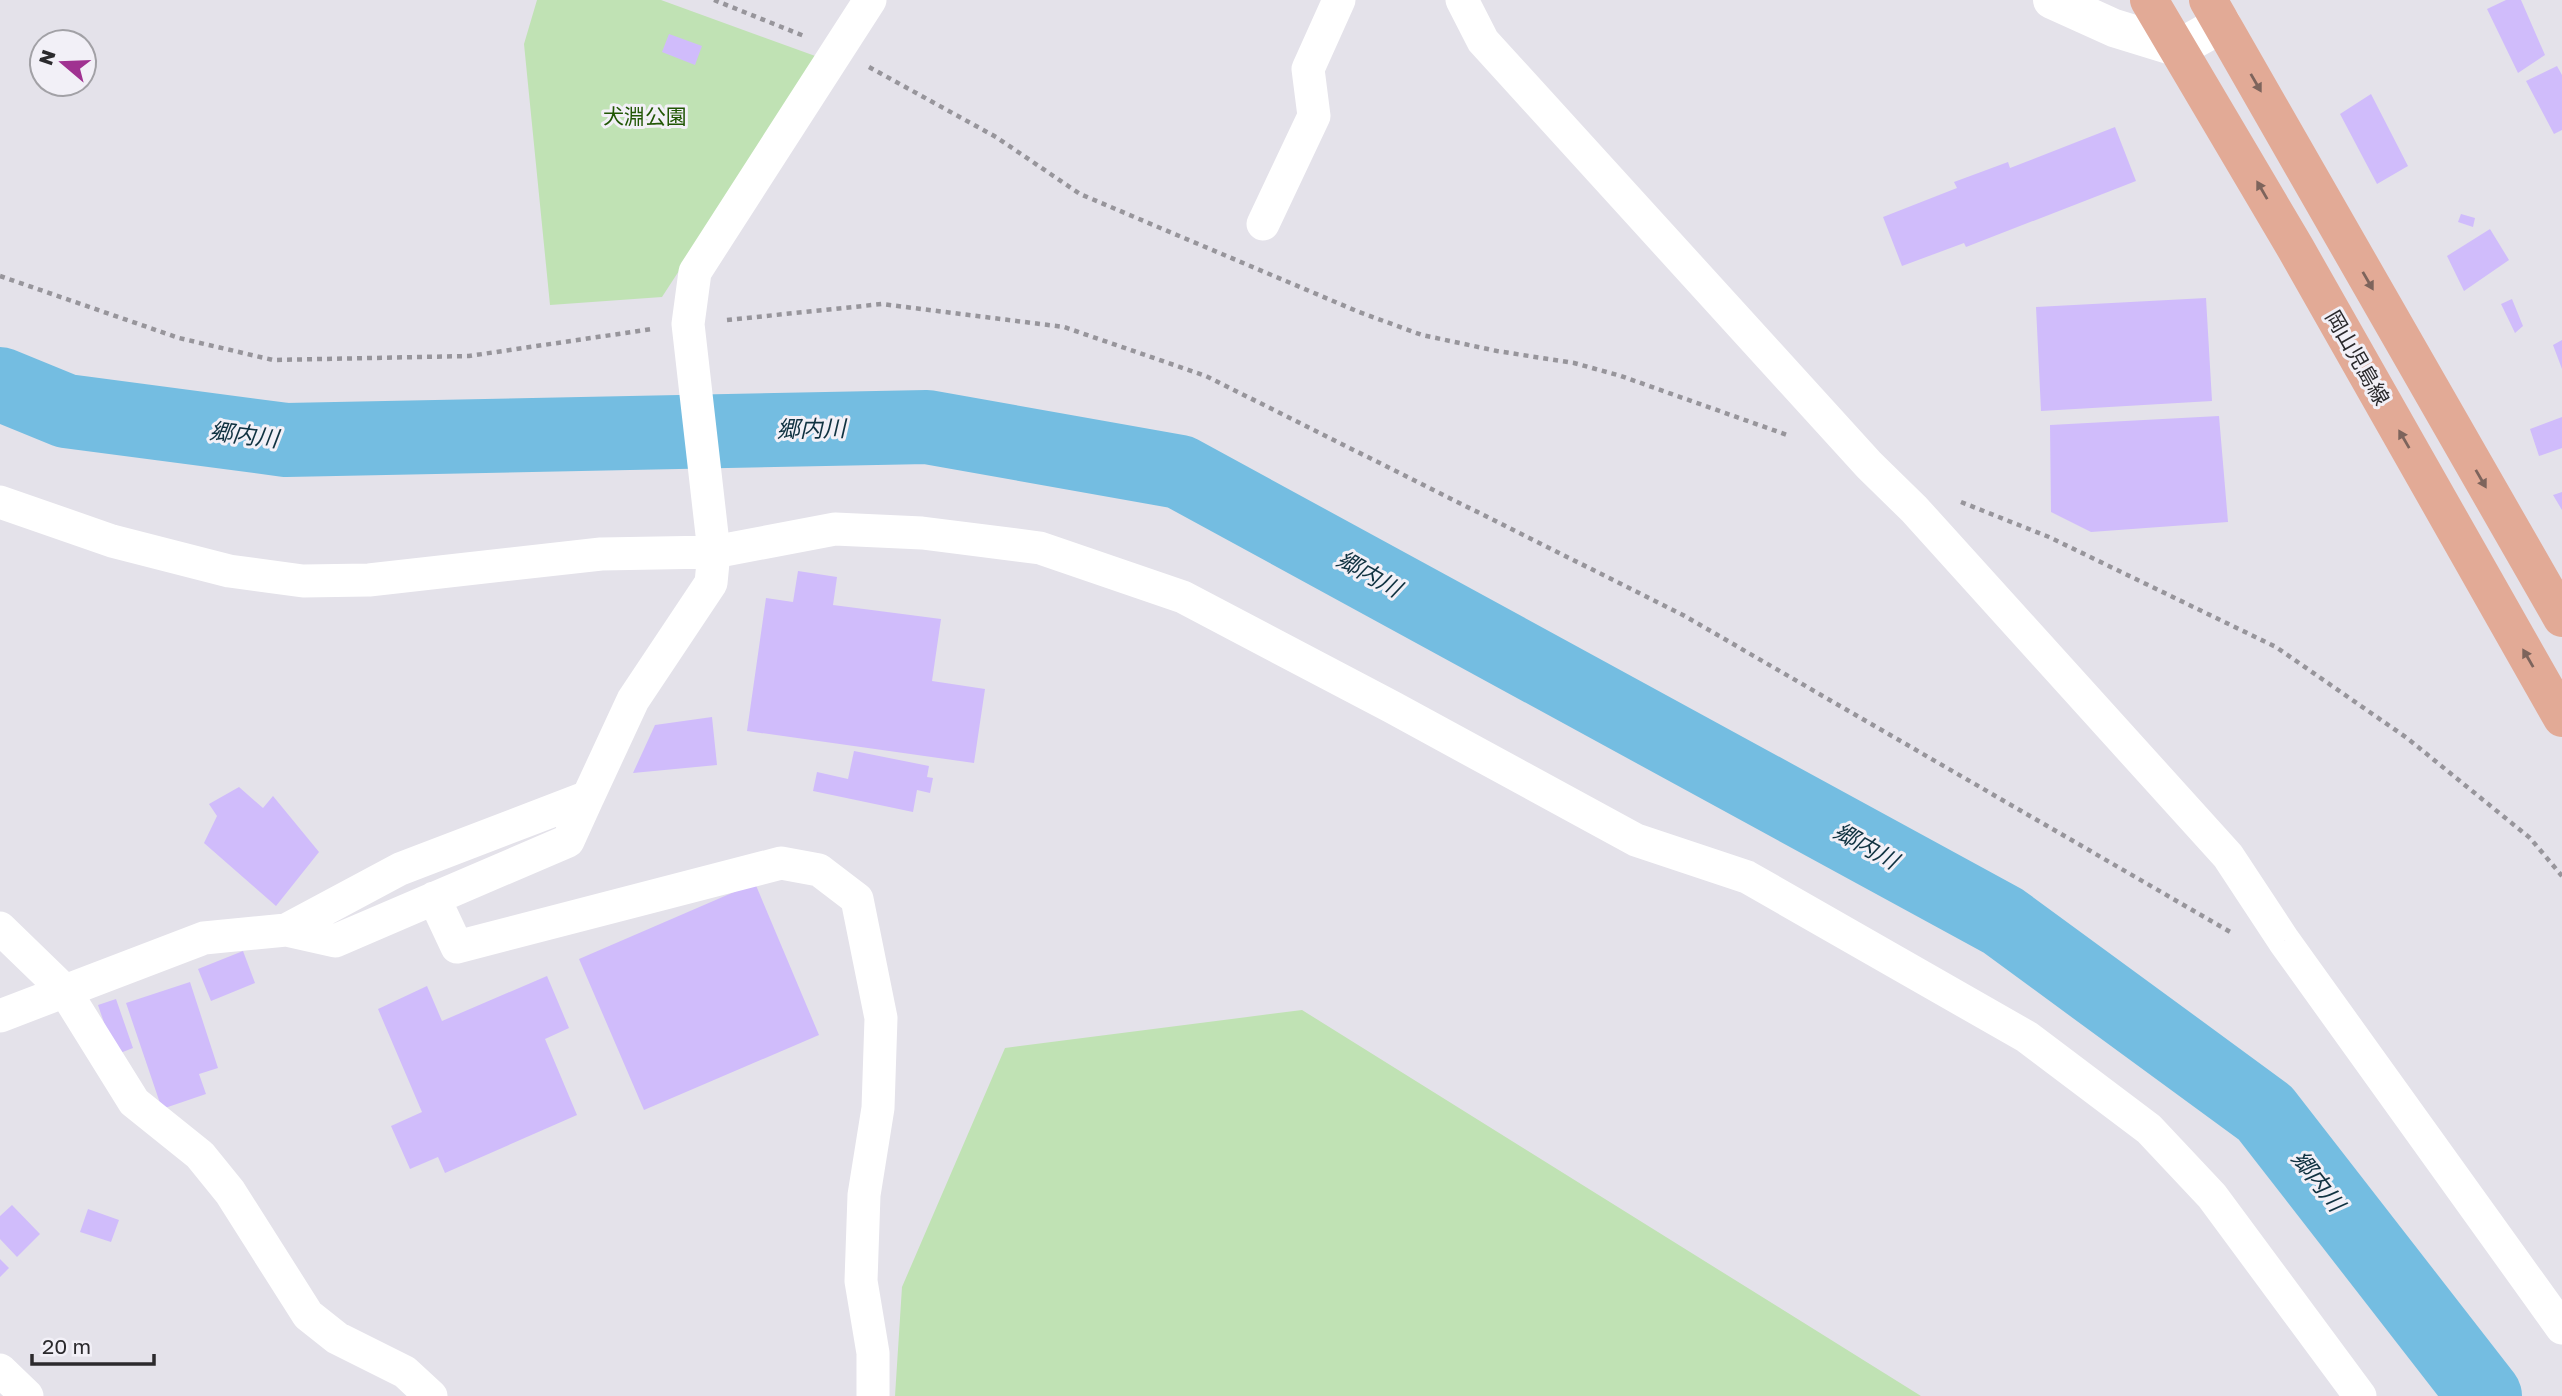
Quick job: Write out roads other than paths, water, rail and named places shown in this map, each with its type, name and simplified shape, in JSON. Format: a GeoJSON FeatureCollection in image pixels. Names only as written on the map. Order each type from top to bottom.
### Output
{"type":"FeatureCollection","features":[{"type":"Feature","properties":{"kind":"main road"},"geometry":{"type":"LineString","coordinates":[[2052,0],[2114,28],[2179,48],[2215,12],[2562,618]]}},
{"type":"Feature","properties":{"kind":"main road","name":"岡山児島線"},"geometry":{"type":"LineString","coordinates":[[2149,0],[2296,249],[2562,718]]}},
{"type":"Feature","properties":{"kind":"street"},"geometry":{"type":"LineString","coordinates":[[0,1016],[204,938],[286,930],[335,941],[568,841],[633,699],[711,583],[713,543],[688,324],[695,272],[870,0]]}},
{"type":"Feature","properties":{"kind":"street"},"geometry":{"type":"LineString","coordinates":[[1263,224],[1314,116],[1308,69],[1339,0]]}},
{"type":"Feature","properties":{"kind":"street"},"geometry":{"type":"LineString","coordinates":[[1462,0],[1483,41],[1869,465],[1914,509],[2228,856],[2284,941],[2562,1328]]}},
{"type":"Feature","properties":{"kind":"street"},"geometry":{"type":"LineString","coordinates":[[0,502],[112,541],[229,571],[303,581],[369,580],[835,529],[922,533],[1040,548],[1183,597],[1636,840],[1747,877],[2027,1037],[2150,1129],[2212,1196],[2360,1396]]}},
{"type":"Feature","properties":{"kind":"street"},"geometry":{"type":"LineString","coordinates":[[286,930],[400,869],[588,797]]}},
{"type":"Feature","properties":{"kind":"street"},"geometry":{"type":"LineString","coordinates":[[434,898],[457,947],[781,863],[819,870],[857,899],[881,1018],[878,1108],[864,1195],[861,1280],[873,1353],[873,1396]]}},
{"type":"Feature","properties":{"kind":"street"},"geometry":{"type":"LineString","coordinates":[[0,928],[65,991],[134,1102],[200,1155],[230,1192],[308,1315],[337,1338],[405,1372],[431,1396]]}},
{"type":"Feature","properties":{"kind":"street"},"geometry":{"type":"LineString","coordinates":[[0,1370],[27,1396]]}},
{"type":"Feature","properties":{"kind":"waterway","name":"郷内川"},"geometry":{"type":"LineString","coordinates":[[0,384],[66,411],[286,440],[927,427],[1180,472],[2003,921],[2265,1113],[2485,1396]]}},
{"type":"Feature","properties":{"kind":"park label","name":"犬淵公園"},"geometry":{"type":"Point","coordinates":[645,117]}}]}
